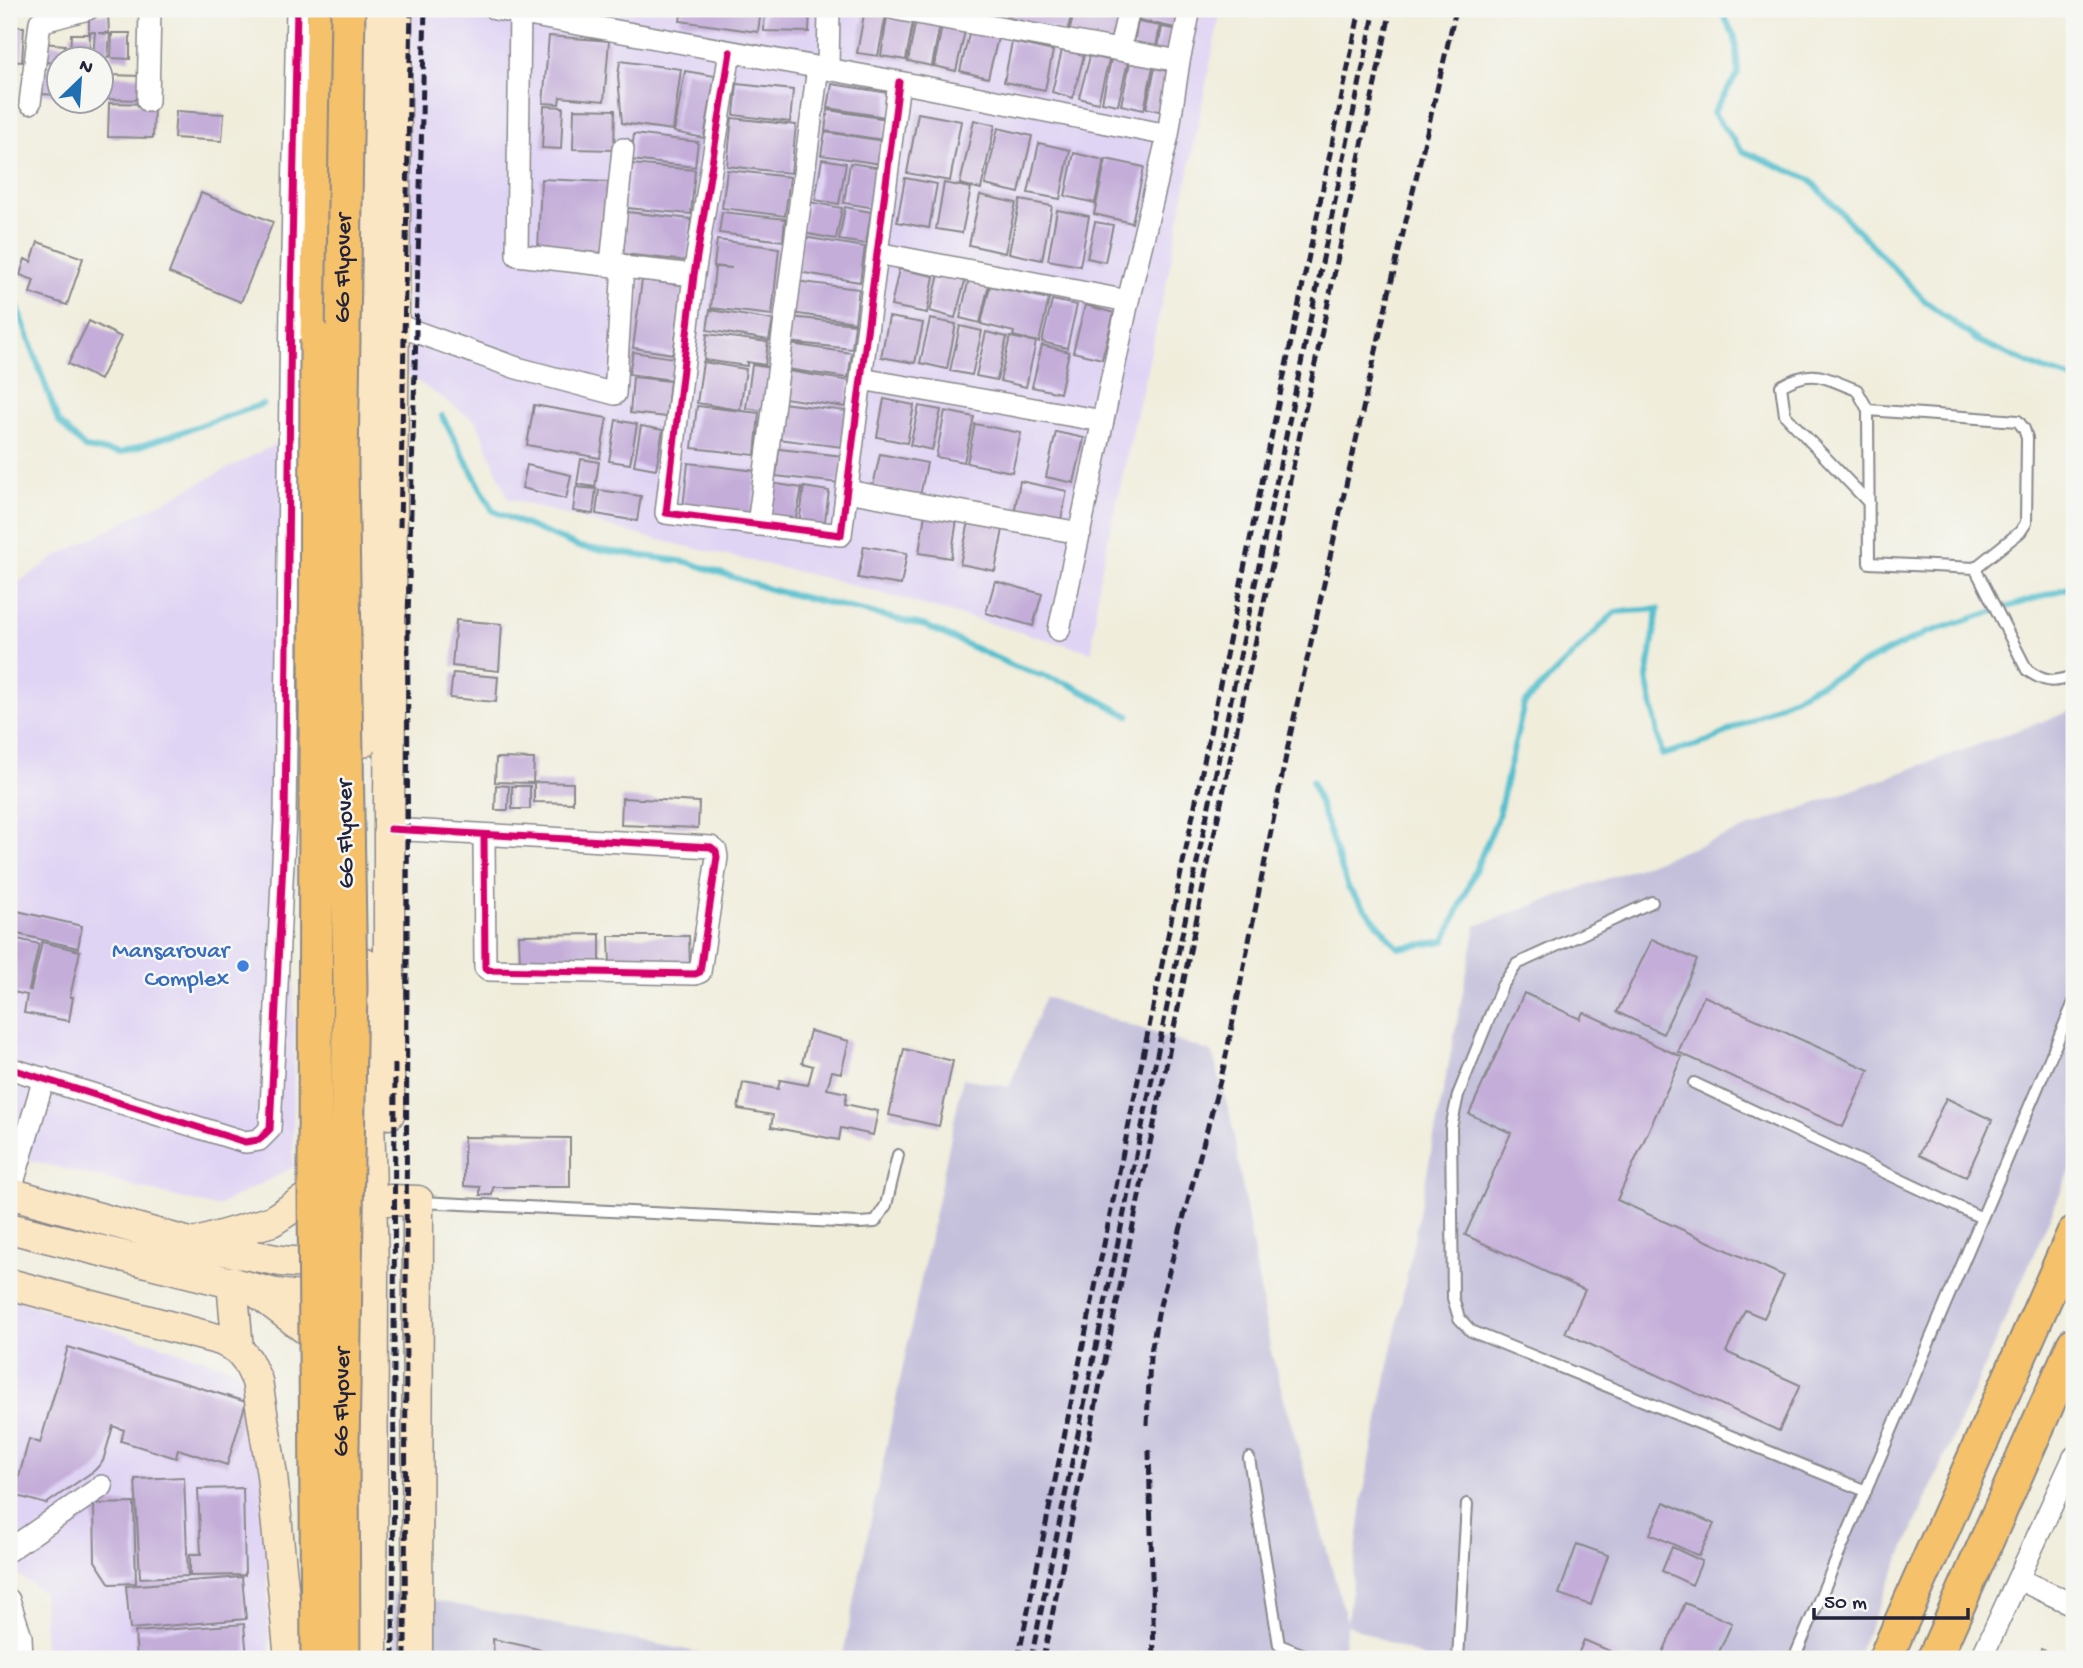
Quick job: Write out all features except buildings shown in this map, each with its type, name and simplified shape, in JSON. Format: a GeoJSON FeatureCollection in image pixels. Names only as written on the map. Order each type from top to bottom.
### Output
{"type":"FeatureCollection","features":[{"type":"Feature","properties":{"kind":"main road","name":"GG Flyover"},"geometry":{"type":"LineString","coordinates":[[299,1657],[315,1188],[317,381],[324,9]]}},
{"type":"Feature","properties":{"kind":"main road","name":"GG Flyover"},"geometry":{"type":"LineString","coordinates":[[343,1659],[342,1421],[349,986],[341,467],[348,9]]}},
{"type":"Feature","properties":{"kind":"main road"},"geometry":{"type":"LineString","coordinates":[[372,9],[366,181],[361,799],[370,1131],[382,1269],[378,1652]]}},
{"type":"Feature","properties":{"kind":"main road"},"geometry":{"type":"LineString","coordinates":[[397,9],[390,829],[417,1659]]}},
{"type":"Feature","properties":{"kind":"main road"},"geometry":{"type":"LineString","coordinates":[[193,1244],[272,1221],[307,1198],[358,1147],[370,1131]]}},
{"type":"Feature","properties":{"kind":"main road"},"geometry":{"type":"LineString","coordinates":[[10,1193],[193,1244],[281,1261],[382,1269]]}},
{"type":"Feature","properties":{"kind":"main road"},"geometry":{"type":"LineString","coordinates":[[382,1269],[404,1201]]}},
{"type":"Feature","properties":{"kind":"main road"},"geometry":{"type":"LineString","coordinates":[[9,1228],[241,1285],[316,1300],[381,1305]]}},
{"type":"Feature","properties":{"kind":"main road"},"geometry":{"type":"LineString","coordinates":[[1885,1659],[2074,1234]]}},
{"type":"Feature","properties":{"kind":"main road"},"geometry":{"type":"LineString","coordinates":[[9,1284],[221,1340],[238,1349],[247,1360],[257,1381],[299,1657],[378,1652]]}},
{"type":"Feature","properties":{"kind":"main road"},"geometry":{"type":"LineString","coordinates":[[238,1349],[241,1285]]}},
{"type":"Feature","properties":{"kind":"main road"},"geometry":{"type":"LineString","coordinates":[[241,1285],[372,1378]]}},
{"type":"Feature","properties":{"kind":"main road"},"geometry":{"type":"LineString","coordinates":[[378,1652],[372,1378],[381,1305]]}},
{"type":"Feature","properties":{"kind":"main road"},"geometry":{"type":"LineString","coordinates":[[1934,1659],[2074,1344]]}},
{"type":"Feature","properties":{"kind":"street"},"geometry":{"type":"LineString","coordinates":[[30,103],[40,22],[88,9]]}},
{"type":"Feature","properties":{"kind":"street"},"geometry":{"type":"LineString","coordinates":[[148,101],[150,9]]}},
{"type":"Feature","properties":{"kind":"street"},"geometry":{"type":"LineString","coordinates":[[9,1068],[245,1142],[260,1140],[270,1129],[285,820],[290,299],[297,9]]}},
{"type":"Feature","properties":{"kind":"street"},"geometry":{"type":"LineString","coordinates":[[495,9],[520,11],[1168,135]]}},
{"type":"Feature","properties":{"kind":"street"},"geometry":{"type":"LineString","coordinates":[[758,525],[829,9]]}},
{"type":"Feature","properties":{"kind":"street"},"geometry":{"type":"LineString","coordinates":[[1120,48],[1129,9]]}},
{"type":"Feature","properties":{"kind":"street"},"geometry":{"type":"LineString","coordinates":[[1059,630],[1128,301],[1168,135],[1190,9]]}},
{"type":"Feature","properties":{"kind":"street"},"geometry":{"type":"LineString","coordinates":[[904,10],[1179,61]]}},
{"type":"Feature","properties":{"kind":"street"},"geometry":{"type":"LineString","coordinates":[[520,11],[517,255],[694,275]]}},
{"type":"Feature","properties":{"kind":"street"},"geometry":{"type":"LineString","coordinates":[[730,52],[694,275],[666,513],[841,535],[899,82]]}},
{"type":"Feature","properties":{"kind":"street"},"geometry":{"type":"LineString","coordinates":[[394,324],[517,369],[615,394],[617,265],[623,149]]}},
{"type":"Feature","properties":{"kind":"street"},"geometry":{"type":"LineString","coordinates":[[877,253],[1128,301]]}},
{"type":"Feature","properties":{"kind":"street"},"geometry":{"type":"LineString","coordinates":[[861,379],[1103,421]]}},
{"type":"Feature","properties":{"kind":"street"},"geometry":{"type":"LineString","coordinates":[[847,491],[1080,533]]}},
{"type":"Feature","properties":{"kind":"street"},"geometry":{"type":"LineString","coordinates":[[390,829],[711,847],[717,856],[700,972],[681,974],[489,970],[485,967],[484,836]]}},
{"type":"Feature","properties":{"kind":"street"},"geometry":{"type":"LineString","coordinates":[[10,1193],[44,1078]]}},
{"type":"Feature","properties":{"kind":"street"},"geometry":{"type":"LineString","coordinates":[[1982,1659],[2072,1469]]}},
{"type":"Feature","properties":{"kind":"street"},"geometry":{"type":"LineString","coordinates":[[9,1550],[102,1486]]}},
{"type":"Feature","properties":{"kind":"street"},"geometry":{"type":"LineString","coordinates":[[2018,1579],[2074,1605]]}},
{"type":"Feature","properties":{"kind":"street"},"geometry":{"type":"LineString","coordinates":[[9,1600],[21,1636],[22,1659]]}},
{"type":"Feature","properties":{"kind":"lane"},"geometry":{"type":"LineString","coordinates":[[1868,410],[2018,421],[2026,438],[2026,523],[2020,532],[1975,568],[1869,563],[1869,503],[1868,410],[1857,390],[1819,376],[1799,376],[1781,387],[1785,415],[1869,503]]}},
{"type":"Feature","properties":{"kind":"lane"},"geometry":{"type":"LineString","coordinates":[[1975,568],[2001,624],[2027,670],[2039,678],[2056,682],[2074,676]]}},
{"type":"Feature","properties":{"kind":"lane"},"geometry":{"type":"LineString","coordinates":[[1652,902],[1517,964],[1502,986],[1458,1095],[1451,1128],[1453,1298],[1459,1318],[1471,1331],[1866,1491]]}},
{"type":"Feature","properties":{"kind":"lane"},"geometry":{"type":"LineString","coordinates":[[1794,1659],[2074,1002]]}},
{"type":"Feature","properties":{"kind":"lane"},"geometry":{"type":"LineString","coordinates":[[1694,1083],[1982,1218]]}},
{"type":"Feature","properties":{"kind":"lane"},"geometry":{"type":"LineString","coordinates":[[404,1201],[875,1222],[883,1214],[898,1156]]}},
{"type":"Feature","properties":{"kind":"lane"},"geometry":{"type":"LineString","coordinates":[[1249,1458],[1279,1645],[1314,1659]]}},
{"type":"Feature","properties":{"kind":"lane"},"geometry":{"type":"LineString","coordinates":[[1458,1659],[1467,1504]]}},
{"type":"Feature","properties":{"kind":"shaded area"},"geometry":{"type":"Polygon","coordinates":[[[410,9],[1221,9],[1169,271],[1099,580],[1092,652],[838,581],[650,538],[508,499],[477,422],[407,374],[410,9]]]}},
{"type":"Feature","properties":{"kind":"shaded area"},"geometry":{"type":"Polygon","coordinates":[[[297,433],[293,1167],[216,1207],[9,1155],[9,589],[57,556],[297,433]]]}},
{"type":"Feature","properties":{"kind":"shaded area"},"geometry":{"type":"Polygon","coordinates":[[[2074,710],[2074,1162],[1856,1659],[1428,1659],[1347,1625],[1342,1659],[842,1659],[963,1078],[1009,1087],[1045,997],[1212,1052],[1231,1119],[1270,1348],[1347,1622],[1363,1496],[1476,926],[2074,710]]]}},
{"type":"Feature","properties":{"kind":"shaded area"},"geometry":{"type":"Polygon","coordinates":[[[9,1298],[260,1376],[270,1659],[45,1659],[43,1593],[9,1568],[9,1298]]]}},
{"type":"Feature","properties":{"kind":"shaded area"},"geometry":{"type":"Polygon","coordinates":[[[392,1592],[732,1659],[395,1659],[392,1592]]]}},
{"type":"Feature","properties":{"kind":"waterway"},"geometry":{"type":"LineString","coordinates":[[1720,9],[1735,37],[1738,73],[1713,113],[1742,151],[1809,179],[1926,302],[1978,341],[2044,370],[2074,379]]}},
{"type":"Feature","properties":{"kind":"waterway"},"geometry":{"type":"LineString","coordinates":[[9,282],[58,421],[85,448],[120,453],[263,404]]}},
{"type":"Feature","properties":{"kind":"waterway"},"geometry":{"type":"LineString","coordinates":[[442,416],[493,511],[579,547],[687,562],[772,590],[926,626],[1016,667],[1069,684],[1129,716]]}},
{"type":"Feature","properties":{"kind":"waterway"},"geometry":{"type":"LineString","coordinates":[[1312,781],[1348,888],[1398,948],[1445,941],[1498,817],[1524,704],[1615,612],[1658,609],[1647,678],[1662,755],[1709,741],[1926,633],[2074,586]]}},
{"type":"Feature","properties":{"kind":"railway"},"geometry":{"type":"LineString","coordinates":[[400,527],[411,9]]}},
{"type":"Feature","properties":{"kind":"railway"},"geometry":{"type":"LineString","coordinates":[[405,1659],[408,618],[425,9]]}},
{"type":"Feature","properties":{"kind":"railway"},"geometry":{"type":"LineString","coordinates":[[1018,1659],[1360,9]]}},
{"type":"Feature","properties":{"kind":"railway"},"geometry":{"type":"LineString","coordinates":[[1031,1659],[1375,9]]}},
{"type":"Feature","properties":{"kind":"railway"},"geometry":{"type":"LineString","coordinates":[[1043,1659],[1209,859],[1391,9]]}},
{"type":"Feature","properties":{"kind":"railway"},"geometry":{"type":"LineString","coordinates":[[1147,1425],[1150,1357],[1159,1309],[1224,1066],[1290,736],[1388,297],[1456,9]]}},
{"type":"Feature","properties":{"kind":"railway"},"geometry":{"type":"LineString","coordinates":[[393,1659],[395,1062]]}},
{"type":"Feature","properties":{"kind":"railway"},"geometry":{"type":"LineString","coordinates":[[1149,1450],[1154,1659]]}},
{"type":"Feature","properties":{"kind":"cycle path"},"geometry":{"type":"LineString","coordinates":[[9,1068],[245,1142],[259,1140],[270,1129],[285,820],[297,9]]}},
{"type":"Feature","properties":{"kind":"cycle path"},"geometry":{"type":"LineString","coordinates":[[730,52],[694,275],[666,513],[841,535],[899,82]]}},
{"type":"Feature","properties":{"kind":"cycle path"},"geometry":{"type":"LineString","coordinates":[[390,829],[711,847],[716,851],[717,857],[700,972],[489,970],[485,967],[484,836]]}},
{"type":"Feature","properties":{"kind":"place","name":"Mansarovar Complex"},"geometry":{"type":"Point","coordinates":[243,966]}}]}
